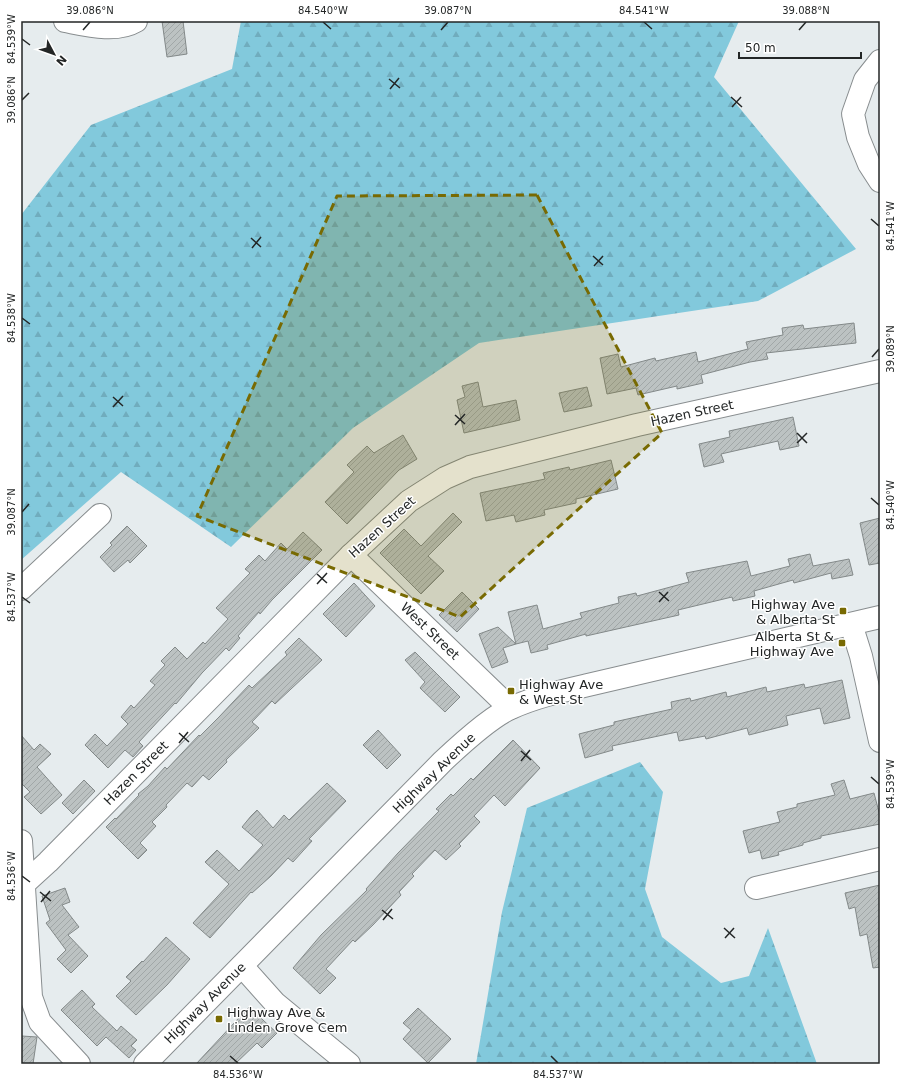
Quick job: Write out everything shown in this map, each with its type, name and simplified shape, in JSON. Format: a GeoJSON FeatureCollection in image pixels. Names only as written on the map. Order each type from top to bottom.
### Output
{"type":"FeatureCollection","features":[{"type":"Feature","properties":{"kind":"street"},"geometry":{"type":"LineString","coordinates":[[65,21],[98,27],[129,25],[136,21]]}},
{"type":"Feature","properties":{"kind":"street"},"geometry":{"type":"LineString","coordinates":[[880,61],[865,80],[853,114],[858,137],[869,164],[880,181]]}},
{"type":"Feature","properties":{"kind":"street","name":"Hazen Street"},"geometry":{"type":"LineString","coordinates":[[25,883],[48,862],[351,555],[409,501],[445,478],[470,467],[637,425],[880,371]]}},
{"type":"Feature","properties":{"kind":"street"},"geometry":{"type":"LineString","coordinates":[[21,589],[100,515]]}},
{"type":"Feature","properties":{"kind":"street","name":"West Street"},"geometry":{"type":"LineString","coordinates":[[351,555],[510,708]]}},
{"type":"Feature","properties":{"kind":"street","name":"Highway Avenue"},"geometry":{"type":"LineString","coordinates":[[145,1064],[456,748],[510,708],[542,697],[588,685],[880,617]]}},
{"type":"Feature","properties":{"kind":"street"},"geometry":{"type":"LineString","coordinates":[[851,624],[861,656],[880,741]]}},
{"type":"Feature","properties":{"kind":"street"},"geometry":{"type":"LineString","coordinates":[[21,841],[25,883],[26,998],[40,1022],[79,1064]]}},
{"type":"Feature","properties":{"kind":"street"},"geometry":{"type":"LineString","coordinates":[[756,888],[880,859]]}},
{"type":"Feature","properties":{"kind":"street"},"geometry":{"type":"LineString","coordinates":[[242,966],[281,1008],[349,1064]]}},
{"type":"Feature","properties":{"kind":"highlighted area"},"geometry":{"type":"Polygon","coordinates":[[[537,195],[662,433],[460,617],[197,516],[337,196],[537,195]]]}},
{"type":"Feature","properties":{"kind":"green space"},"geometry":{"type":"Polygon","coordinates":[[[241,21],[739,21],[714,77],[856,249],[758,301],[479,343],[353,428],[231,547],[121,472],[21,560],[21,215],[91,125],[232,69],[241,21]]]}},
{"type":"Feature","properties":{"kind":"green space"},"geometry":{"type":"Polygon","coordinates":[[[640,762],[663,792],[645,889],[662,937],[721,983],[749,976],[768,928],[817,1064],[476,1064],[502,912],[527,808],[640,762]]]}},
{"type":"Feature","properties":{"kind":"building"},"geometry":{"type":"Polygon","coordinates":[[[162,21],[183,21],[187,54],[167,57],[162,21]]]}},
{"type":"Feature","properties":{"kind":"building"},"geometry":{"type":"Polygon","coordinates":[[[854,323],[856,343],[766,353],[768,359],[750,362],[701,375],[703,383],[677,389],[677,386],[638,395],[636,388],[607,394],[600,358],[618,354],[621,367],[655,358],[656,361],[696,352],[698,362],[748,349],[746,342],[783,335],[782,328],[803,325],[804,329],[854,323]]]}},
{"type":"Feature","properties":{"kind":"building"},"geometry":{"type":"Polygon","coordinates":[[[478,382],[483,407],[516,400],[520,420],[464,433],[457,400],[465,397],[462,386],[478,382]]]}},
{"type":"Feature","properties":{"kind":"building"},"geometry":{"type":"Polygon","coordinates":[[[587,387],[592,406],[564,412],[559,393],[587,387]]]}},
{"type":"Feature","properties":{"kind":"building"},"geometry":{"type":"Polygon","coordinates":[[[793,417],[799,446],[780,450],[778,441],[721,454],[724,462],[704,467],[699,444],[730,437],[729,431],[793,417]]]}},
{"type":"Feature","properties":{"kind":"building"},"geometry":{"type":"Polygon","coordinates":[[[403,435],[417,459],[399,470],[347,524],[325,502],[354,472],[347,465],[367,446],[374,453],[403,435]]]}},
{"type":"Feature","properties":{"kind":"building"},"geometry":{"type":"Polygon","coordinates":[[[611,460],[618,489],[576,499],[576,503],[544,510],[545,515],[516,522],[514,515],[486,521],[480,493],[545,479],[543,473],[569,467],[570,470],[611,460]]]}},
{"type":"Feature","properties":{"kind":"building"},"geometry":{"type":"Polygon","coordinates":[[[453,513],[462,522],[428,556],[444,571],[421,594],[380,553],[404,529],[421,546],[453,513]]]}},
{"type":"Feature","properties":{"kind":"building"},"geometry":{"type":"Polygon","coordinates":[[[880,518],[880,563],[869,565],[860,523],[880,518]]]}},
{"type":"Feature","properties":{"kind":"building"},"geometry":{"type":"Polygon","coordinates":[[[127,526],[147,546],[130,563],[128,560],[114,572],[100,557],[112,545],[110,543],[127,526]]]}},
{"type":"Feature","properties":{"kind":"building"},"geometry":{"type":"Polygon","coordinates":[[[303,532],[322,550],[260,614],[259,612],[238,636],[240,638],[229,651],[226,648],[202,673],[176,704],[175,703],[139,742],[143,746],[133,757],[125,750],[108,768],[85,745],[95,734],[107,746],[128,724],[121,717],[131,705],[134,708],[155,685],[150,681],[165,665],[161,661],[175,647],[187,659],[203,642],[205,644],[228,619],[216,608],[250,573],[245,569],[259,555],[265,561],[281,543],[287,549],[303,532]]]}},
{"type":"Feature","properties":{"kind":"building"},"geometry":{"type":"Polygon","coordinates":[[[810,554],[813,566],[849,559],[853,575],[832,579],[831,573],[794,583],[793,580],[754,591],[755,596],[733,601],[732,597],[678,610],[679,615],[586,636],[586,634],[547,645],[548,649],[531,653],[528,641],[516,644],[508,612],[537,605],[543,629],[582,618],[580,613],[619,603],[618,597],[636,593],[637,596],[689,582],[686,573],[747,561],[751,576],[790,566],[788,559],[810,554]]]}},
{"type":"Feature","properties":{"kind":"building"},"geometry":{"type":"Polygon","coordinates":[[[354,583],[375,606],[346,637],[323,614],[354,583]]]}},
{"type":"Feature","properties":{"kind":"building"},"geometry":{"type":"Polygon","coordinates":[[[462,592],[479,609],[457,632],[439,615],[462,592]]]}},
{"type":"Feature","properties":{"kind":"building"},"geometry":{"type":"Polygon","coordinates":[[[498,627],[516,644],[503,648],[508,662],[492,668],[479,634],[498,627]]]}},
{"type":"Feature","properties":{"kind":"building"},"geometry":{"type":"Polygon","coordinates":[[[299,638],[322,660],[275,704],[272,701],[252,722],[259,728],[226,760],[227,762],[209,780],[203,775],[192,787],[187,783],[166,805],[167,807],[152,822],[156,826],[140,843],[147,850],[138,859],[106,827],[115,818],[116,819],[165,767],[167,769],[249,685],[252,688],[287,655],[285,652],[299,638]]]}},
{"type":"Feature","properties":{"kind":"building"},"geometry":{"type":"Polygon","coordinates":[[[415,652],[460,697],[445,712],[420,688],[425,682],[405,660],[415,652]]]}},
{"type":"Feature","properties":{"kind":"building"},"geometry":{"type":"Polygon","coordinates":[[[842,680],[850,718],[824,724],[820,708],[786,716],[788,725],[749,735],[747,728],[706,739],[705,736],[679,741],[677,732],[612,746],[613,750],[585,758],[579,734],[614,725],[614,722],[672,709],[671,702],[690,698],[691,701],[726,692],[727,697],[766,687],[767,692],[804,684],[805,688],[842,680]]]}},
{"type":"Feature","properties":{"kind":"building"},"geometry":{"type":"Polygon","coordinates":[[[378,730],[401,755],[387,769],[363,745],[378,730]]]}},
{"type":"Feature","properties":{"kind":"building"},"geometry":{"type":"Polygon","coordinates":[[[21,735],[34,750],[40,744],[51,754],[37,767],[62,795],[41,814],[24,797],[30,792],[21,783],[21,735]]]}},
{"type":"Feature","properties":{"kind":"building"},"geometry":{"type":"Polygon","coordinates":[[[513,740],[540,768],[505,806],[494,795],[474,816],[480,822],[459,844],[461,846],[446,860],[435,850],[412,874],[414,876],[399,892],[401,895],[373,925],[355,942],[353,940],[326,969],[336,978],[320,994],[293,968],[321,935],[367,890],[366,889],[398,853],[439,811],[436,809],[451,794],[453,796],[471,778],[473,780],[513,740]]]}},
{"type":"Feature","properties":{"kind":"building"},"geometry":{"type":"Polygon","coordinates":[[[84,780],[95,791],[73,814],[62,803],[84,780]]]}},
{"type":"Feature","properties":{"kind":"building"},"geometry":{"type":"Polygon","coordinates":[[[844,780],[850,799],[874,793],[880,816],[880,824],[821,836],[821,838],[803,843],[803,845],[778,852],[779,855],[762,859],[760,850],[749,853],[743,831],[780,822],[777,812],[797,807],[797,804],[835,795],[831,784],[844,780]]]}},
{"type":"Feature","properties":{"kind":"building"},"geometry":{"type":"Polygon","coordinates":[[[327,783],[346,801],[309,839],[312,841],[293,862],[288,858],[271,876],[252,893],[251,892],[210,938],[193,923],[229,884],[205,862],[217,850],[239,871],[263,845],[242,827],[257,810],[273,828],[284,815],[289,820],[327,783]]]}},
{"type":"Feature","properties":{"kind":"building"},"geometry":{"type":"Polygon","coordinates":[[[880,885],[880,967],[873,968],[867,934],[860,936],[855,907],[849,909],[845,893],[880,885]]]}},
{"type":"Feature","properties":{"kind":"building"},"geometry":{"type":"Polygon","coordinates":[[[65,888],[70,902],[62,905],[79,927],[68,935],[88,956],[71,973],[57,959],[66,950],[46,923],[50,920],[42,896],[65,888]]]}},
{"type":"Feature","properties":{"kind":"building"},"geometry":{"type":"Polygon","coordinates":[[[166,937],[190,959],[167,985],[136,1015],[116,996],[131,981],[126,977],[142,961],[143,962],[166,937]]]}},
{"type":"Feature","properties":{"kind":"building"},"geometry":{"type":"Polygon","coordinates":[[[82,990],[95,1004],[92,1007],[117,1031],[121,1026],[137,1040],[131,1046],[136,1050],[129,1058],[106,1037],[97,1046],[61,1010],[82,990]]]}},
{"type":"Feature","properties":{"kind":"building"},"geometry":{"type":"Polygon","coordinates":[[[249,1007],[277,1033],[262,1048],[257,1043],[235,1064],[196,1064],[249,1007]]]}},
{"type":"Feature","properties":{"kind":"building"},"geometry":{"type":"Polygon","coordinates":[[[418,1008],[451,1039],[428,1063],[403,1039],[411,1030],[403,1023],[418,1008]]]}},
{"type":"Feature","properties":{"kind":"building"},"geometry":{"type":"Polygon","coordinates":[[[22,1036],[37,1037],[33,1064],[21,1064],[22,1036]]]}},
{"type":"Feature","properties":{"kind":"place","name":"Highway Ave & Alberta St"},"geometry":{"type":"Point","coordinates":[843,611]}},
{"type":"Feature","properties":{"kind":"place","name":"Alberta St & Highway Ave"},"geometry":{"type":"Point","coordinates":[842,643]}},
{"type":"Feature","properties":{"kind":"place","name":"Highway Ave & West St"},"geometry":{"type":"Point","coordinates":[511,691]}},
{"type":"Feature","properties":{"kind":"place","name":"Highway Ave & Linden Grove Cem"},"geometry":{"type":"Point","coordinates":[219,1019]}}]}
